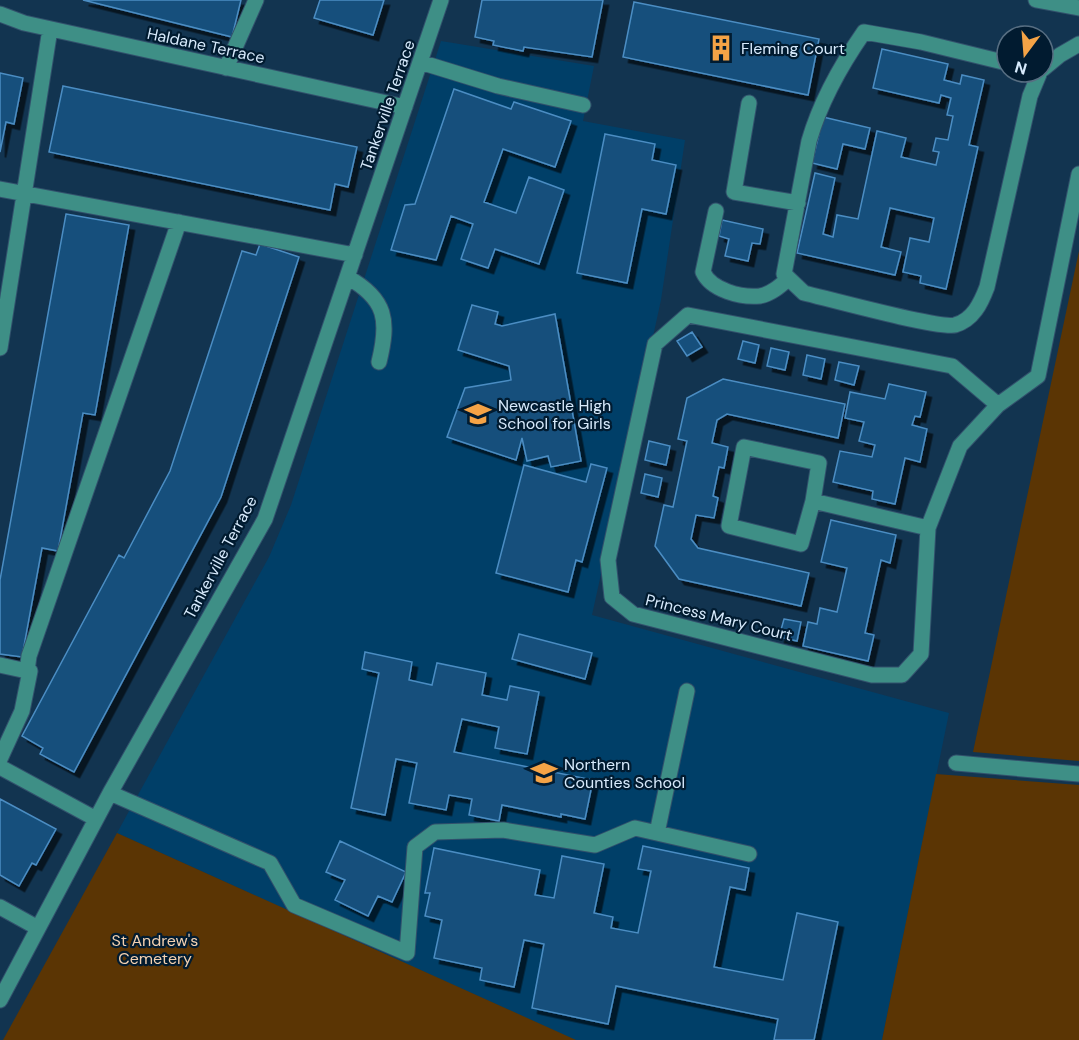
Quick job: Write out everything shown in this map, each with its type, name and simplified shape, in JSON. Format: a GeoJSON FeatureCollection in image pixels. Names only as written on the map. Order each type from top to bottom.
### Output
{"type":"FeatureCollection","features":[{"type":"Feature","properties":{"kind":"street"},"geometry":{"type":"LineString","coordinates":[[226,68],[256,0]]}},
{"type":"Feature","properties":{"kind":"street","name":"Tankerville Terrace"},"geometry":{"type":"LineString","coordinates":[[0,1000],[110,793],[265,519],[441,0]]}},
{"type":"Feature","properties":{"kind":"street"},"geometry":{"type":"LineString","coordinates":[[1036,0],[1079,8]]}},
{"type":"Feature","properties":{"kind":"street","name":"Haldane Terrace"},"geometry":{"type":"LineString","coordinates":[[0,14],[50,29],[405,107]]}},
{"type":"Feature","properties":{"kind":"street"},"geometry":{"type":"LineString","coordinates":[[0,348],[50,29]]}},
{"type":"Feature","properties":{"kind":"street"},"geometry":{"type":"LineString","coordinates":[[995,60],[921,42],[864,32],[847,55],[815,123],[784,274],[788,279],[804,293],[914,319],[954,325],[970,317],[982,302],[987,287],[1027,108],[1036,84]]}},
{"type":"Feature","properties":{"kind":"street"},"geometry":{"type":"LineString","coordinates":[[1055,61],[1079,44]]}},
{"type":"Feature","properties":{"kind":"street"},"geometry":{"type":"LineString","coordinates":[[420,62],[489,84],[583,105]]}},
{"type":"Feature","properties":{"kind":"street"},"geometry":{"type":"LineString","coordinates":[[749,104],[734,192],[798,203]]}},
{"type":"Feature","properties":{"kind":"street","name":"Princess Mary Court"},"geometry":{"type":"LineString","coordinates":[[998,405],[952,366],[688,315],[655,344],[608,560],[612,597],[633,614],[872,675],[903,675],[921,654],[928,528],[960,446],[998,405],[1038,376],[1079,174]]}},
{"type":"Feature","properties":{"kind":"street"},"geometry":{"type":"LineString","coordinates":[[0,189],[355,255]]}},
{"type":"Feature","properties":{"kind":"street"},"geometry":{"type":"LineString","coordinates":[[716,211],[704,272],[707,280],[713,285],[746,296],[762,296],[775,290],[788,279]]}},
{"type":"Feature","properties":{"kind":"street"},"geometry":{"type":"LineString","coordinates":[[27,671],[29,656],[178,222]]}},
{"type":"Feature","properties":{"kind":"street"},"geometry":{"type":"LineString","coordinates":[[347,277],[367,288],[380,305],[386,330],[379,362]]}},
{"type":"Feature","properties":{"kind":"street"},"geometry":{"type":"LineString","coordinates":[[744,447],[819,463],[813,501],[801,544],[729,526],[744,447]]}},
{"type":"Feature","properties":{"kind":"street"},"geometry":{"type":"LineString","coordinates":[[813,501],[928,528]]}},
{"type":"Feature","properties":{"kind":"street"},"geometry":{"type":"LineString","coordinates":[[0,665],[30,671],[22,711],[0,759]]}},
{"type":"Feature","properties":{"kind":"street"},"geometry":{"type":"LineString","coordinates":[[657,833],[687,691]]}},
{"type":"Feature","properties":{"kind":"street"},"geometry":{"type":"LineString","coordinates":[[956,763],[1079,774]]}},
{"type":"Feature","properties":{"kind":"street"},"geometry":{"type":"LineString","coordinates":[[0,767],[96,819]]}},
{"type":"Feature","properties":{"kind":"street"},"geometry":{"type":"LineString","coordinates":[[110,793],[270,863],[294,905],[407,953],[415,847],[435,832],[503,830],[595,845],[634,828],[749,854]]}},
{"type":"Feature","properties":{"kind":"street"},"geometry":{"type":"LineString","coordinates":[[0,907],[38,928]]}},
{"type":"Feature","properties":{"kind":"shaded area","name":"Northern Counties School"},"geometry":{"type":"Polygon","coordinates":[[[441,41],[594,66],[583,121],[685,140],[661,300],[592,615],[949,713],[882,1040],[575,1040],[117,833],[269,557],[291,505],[441,41]]]}},
{"type":"Feature","properties":{"kind":"green space"},"geometry":{"type":"Polygon","coordinates":[[[1079,251],[1079,761],[973,752],[1068,303],[1079,251]]]}},
{"type":"Feature","properties":{"kind":"green space"},"geometry":{"type":"Polygon","coordinates":[[[936,774],[1079,785],[1079,1040],[882,1040],[936,774]]]}},
{"type":"Feature","properties":{"kind":"green space","name":"St Andrew's Cemetery"},"geometry":{"type":"Polygon","coordinates":[[[117,833],[576,1040],[3,1040],[117,833]]]}},
{"type":"Feature","properties":{"kind":"building"},"geometry":{"type":"Polygon","coordinates":[[[83,0],[241,0],[232,37],[83,0]]]}},
{"type":"Feature","properties":{"kind":"building"},"geometry":{"type":"Polygon","coordinates":[[[320,0],[384,0],[373,35],[314,18],[320,0]]]}},
{"type":"Feature","properties":{"kind":"building"},"geometry":{"type":"Polygon","coordinates":[[[482,0],[603,0],[592,57],[524,47],[523,51],[493,45],[494,41],[475,37],[482,0]]]}},
{"type":"Feature","properties":{"kind":"building","name":"Fleming Court"},"geometry":{"type":"Polygon","coordinates":[[[634,2],[819,39],[808,95],[623,57],[634,2]]]}},
{"type":"Feature","properties":{"kind":"building"},"geometry":{"type":"Polygon","coordinates":[[[882,49],[948,64],[944,80],[960,84],[962,75],[984,80],[969,145],[978,147],[946,289],[920,283],[921,276],[903,272],[910,238],[929,242],[934,218],[890,208],[881,247],[901,252],[895,275],[797,253],[815,173],[835,178],[823,234],[833,237],[837,215],[858,219],[877,131],[906,138],[901,157],[936,165],[939,152],[933,151],[936,138],[948,140],[953,116],[947,115],[951,98],[941,95],[939,103],[873,88],[882,49]]]}},
{"type":"Feature","properties":{"kind":"building"},"geometry":{"type":"Polygon","coordinates":[[[0,73],[23,78],[14,124],[6,122],[0,152],[0,73]]]}},
{"type":"Feature","properties":{"kind":"building"},"geometry":{"type":"Polygon","coordinates":[[[63,86],[357,147],[348,187],[335,184],[330,210],[49,152],[63,86]]]}},
{"type":"Feature","properties":{"kind":"building"},"geometry":{"type":"Polygon","coordinates":[[[454,89],[511,109],[514,102],[571,121],[555,167],[503,149],[484,202],[516,213],[529,177],[564,190],[539,264],[495,249],[488,268],[461,259],[473,224],[451,216],[436,260],[391,250],[405,205],[415,204],[454,89]]]}},
{"type":"Feature","properties":{"kind":"building"},"geometry":{"type":"Polygon","coordinates":[[[823,117],[870,128],[865,149],[843,144],[837,169],[812,163],[823,117]]]}},
{"type":"Feature","properties":{"kind":"building"},"geometry":{"type":"Polygon","coordinates":[[[605,134],[655,144],[652,160],[676,165],[666,214],[642,209],[627,283],[577,273],[605,134]]]}},
{"type":"Feature","properties":{"kind":"building"},"geometry":{"type":"Polygon","coordinates":[[[66,214],[129,225],[95,415],[83,413],[58,551],[42,548],[22,657],[0,654],[0,580],[66,214]]]}},
{"type":"Feature","properties":{"kind":"building"},"geometry":{"type":"Polygon","coordinates":[[[722,220],[763,229],[760,244],[752,243],[748,261],[725,256],[729,239],[719,236],[722,220]]]}},
{"type":"Feature","properties":{"kind":"building"},"geometry":{"type":"Polygon","coordinates":[[[260,244],[299,257],[221,497],[74,772],[40,754],[43,748],[22,736],[119,555],[124,558],[170,471],[242,251],[256,255],[260,244]]]}},
{"type":"Feature","properties":{"kind":"building"},"geometry":{"type":"Polygon","coordinates":[[[472,305],[498,312],[495,324],[502,326],[555,314],[581,461],[551,467],[548,456],[527,461],[522,438],[516,460],[447,437],[465,388],[511,380],[509,366],[458,350],[472,305]]]}},
{"type":"Feature","properties":{"kind":"building"},"geometry":{"type":"Polygon","coordinates":[[[692,332],[702,347],[687,356],[677,341],[692,332]]]}},
{"type":"Feature","properties":{"kind":"building"},"geometry":{"type":"Polygon","coordinates":[[[743,341],[759,345],[755,363],[738,359],[743,341]]]}},
{"type":"Feature","properties":{"kind":"building"},"geometry":{"type":"Polygon","coordinates":[[[771,348],[789,352],[785,370],[767,366],[771,348]]]}},
{"type":"Feature","properties":{"kind":"building"},"geometry":{"type":"Polygon","coordinates":[[[807,355],[825,359],[821,379],[803,375],[807,355]]]}},
{"type":"Feature","properties":{"kind":"building"},"geometry":{"type":"Polygon","coordinates":[[[839,362],[859,366],[854,385],[835,380],[839,362]]]}},
{"type":"Feature","properties":{"kind":"building"},"geometry":{"type":"Polygon","coordinates":[[[723,379],[845,404],[838,438],[727,414],[717,420],[712,443],[728,447],[724,468],[719,467],[713,496],[718,498],[714,518],[696,515],[691,539],[698,548],[809,573],[801,606],[679,579],[655,546],[664,505],[673,507],[687,441],[678,439],[687,398],[723,379]]]}},
{"type":"Feature","properties":{"kind":"building"},"geometry":{"type":"Polygon","coordinates":[[[889,384],[926,392],[920,417],[915,416],[912,425],[927,429],[920,462],[905,458],[895,504],[872,499],[873,491],[833,482],[840,451],[872,457],[875,445],[859,441],[864,422],[845,418],[850,392],[885,399],[889,384]]]}},
{"type":"Feature","properties":{"kind":"building"},"geometry":{"type":"Polygon","coordinates":[[[649,441],[670,446],[666,465],[645,460],[649,441]]]}},
{"type":"Feature","properties":{"kind":"building"},"geometry":{"type":"Polygon","coordinates":[[[591,464],[607,468],[582,562],[576,560],[568,592],[496,573],[524,465],[586,482],[591,464]]]}},
{"type":"Feature","properties":{"kind":"building"},"geometry":{"type":"Polygon","coordinates":[[[645,474],[662,478],[658,497],[641,493],[645,474]]]}},
{"type":"Feature","properties":{"kind":"building"},"geometry":{"type":"Polygon","coordinates":[[[831,520],[896,535],[890,563],[881,560],[865,633],[874,635],[868,661],[803,646],[808,622],[817,624],[820,608],[837,612],[847,568],[821,562],[831,520]]]}},
{"type":"Feature","properties":{"kind":"building"},"geometry":{"type":"Polygon","coordinates":[[[784,619],[801,622],[797,641],[779,637],[784,619]]]}},
{"type":"Feature","properties":{"kind":"building"},"geometry":{"type":"Polygon","coordinates":[[[519,634],[592,653],[585,679],[512,659],[519,634]]]}},
{"type":"Feature","properties":{"kind":"building"},"geometry":{"type":"Polygon","coordinates":[[[365,652],[412,662],[409,680],[432,685],[437,663],[486,673],[482,695],[507,700],[510,686],[539,692],[527,754],[495,748],[499,727],[462,719],[454,752],[593,780],[585,819],[561,814],[561,817],[502,805],[499,821],[469,815],[472,799],[449,795],[446,810],[409,803],[417,763],[396,759],[385,815],[351,808],[379,673],[362,669],[365,652]]]}},
{"type":"Feature","properties":{"kind":"building"},"geometry":{"type":"Polygon","coordinates":[[[0,799],[56,829],[36,865],[32,863],[19,886],[0,875],[0,799]]]}},
{"type":"Feature","properties":{"kind":"building"},"geometry":{"type":"Polygon","coordinates":[[[340,841],[406,872],[392,902],[378,896],[368,916],[335,900],[345,880],[326,872],[340,841]]]}},
{"type":"Feature","properties":{"kind":"building"},"geometry":{"type":"Polygon","coordinates":[[[643,846],[749,868],[745,890],[730,887],[714,967],[783,980],[797,913],[838,922],[814,1040],[774,1040],[778,1019],[616,986],[608,1024],[532,1008],[544,944],[524,940],[514,987],[480,980],[482,968],[434,958],[442,920],[425,916],[430,893],[425,893],[434,848],[540,870],[535,895],[554,898],[562,856],[604,864],[594,913],[613,917],[611,928],[638,933],[651,871],[638,869],[643,846]]]}},
{"type":"Feature","properties":{"kind":"place","name":"Fleming Court"},"geometry":{"type":"Point","coordinates":[721,48]}},
{"type":"Feature","properties":{"kind":"place","name":"Newcastle High School for Girls"},"geometry":{"type":"Point","coordinates":[478,414]}},
{"type":"Feature","properties":{"kind":"place","name":"Northern Counties School"},"geometry":{"type":"Point","coordinates":[544,773]}}]}
